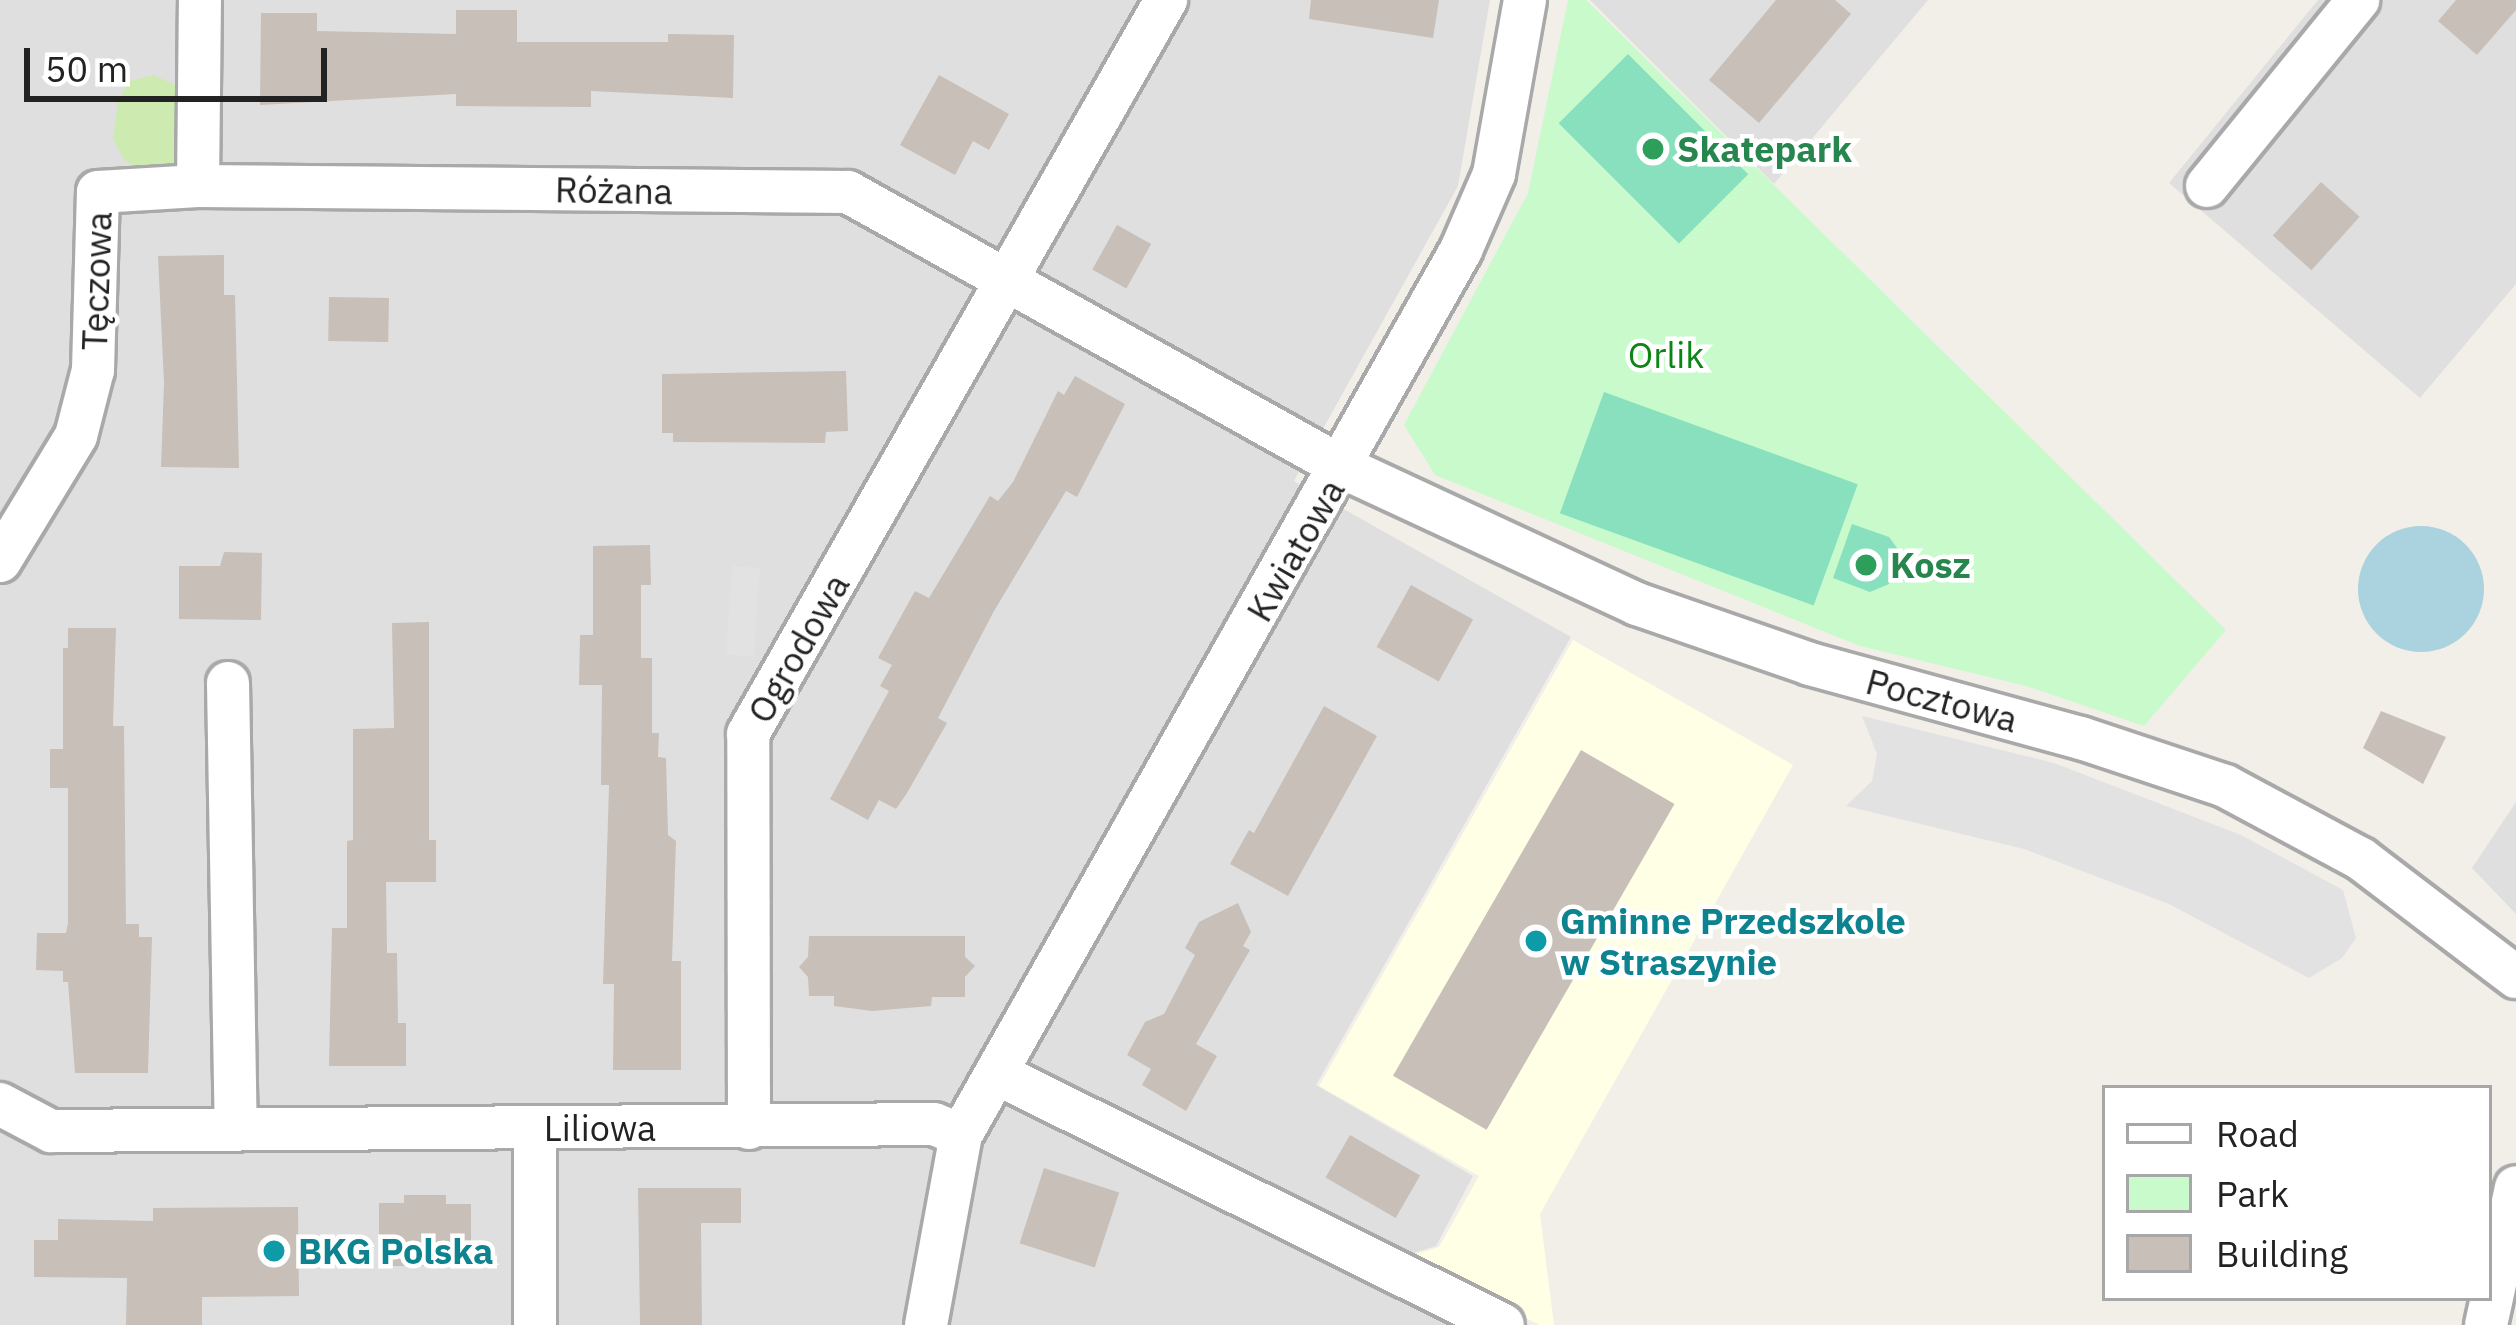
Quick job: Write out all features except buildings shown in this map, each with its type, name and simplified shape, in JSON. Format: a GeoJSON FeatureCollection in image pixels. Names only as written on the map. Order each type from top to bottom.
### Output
{"type":"FeatureCollection","features":[{"type":"Feature","properties":{"kind":"street"},"geometry":{"type":"LineString","coordinates":[[198,186],[200,0]]}},
{"type":"Feature","properties":{"kind":"street"},"geometry":{"type":"LineString","coordinates":[[1006,282],[1166,0]]}},
{"type":"Feature","properties":{"kind":"street","name":"Kwiatowa"},"geometry":{"type":"LineString","coordinates":[[926,1325],[961,1135],[1342,467],[1487,194],[1525,0]]}},
{"type":"Feature","properties":{"kind":"street"},"geometry":{"type":"LineString","coordinates":[[2207,186],[2358,0]]}},
{"type":"Feature","properties":{"kind":"street","name":"Różana"},"geometry":{"type":"LineString","coordinates":[[198,186],[848,192],[1342,467]]}},
{"type":"Feature","properties":{"kind":"street","name":"Tęczowa"},"geometry":{"type":"LineString","coordinates":[[0,561],[76,436],[93,370],[98,191],[198,186]]}},
{"type":"Feature","properties":{"kind":"street","name":"Ogrodowa"},"geometry":{"type":"LineString","coordinates":[[748,1128],[748,734],[1006,282]]}},
{"type":"Feature","properties":{"kind":"street","name":"Pocztowa"},"geometry":{"type":"LineString","coordinates":[[1342,467],[1637,604],[1810,664],[2081,738],[2224,786],[2361,859],[2516,977]]}},
{"type":"Feature","properties":{"kind":"street"},"geometry":{"type":"LineString","coordinates":[[228,683],[236,1128]]}},
{"type":"Feature","properties":{"kind":"street"},"geometry":{"type":"LineString","coordinates":[[995,1072],[1503,1325]]}},
{"type":"Feature","properties":{"kind":"street","name":"Liliowa"},"geometry":{"type":"LineString","coordinates":[[0,1104],[51,1131],[934,1124],[961,1135]]}},
{"type":"Feature","properties":{"kind":"street"},"geometry":{"type":"LineString","coordinates":[[535,1128],[535,1325]]}},
{"type":"Feature","properties":{"kind":"street"},"geometry":{"type":"LineString","coordinates":[[2492,1297],[2516,1187]]}},
{"type":"Feature","properties":{"kind":"shaded area"},"geometry":{"type":"Polygon","coordinates":[[[0,0],[1490,0],[1458,186],[1294,481],[1571,637],[1316,1085],[1473,1176],[1436,1246],[1401,1257],[1458,1325],[0,1325],[0,0]]]}},
{"type":"Feature","properties":{"kind":"shaded area"},"geometry":{"type":"Polygon","coordinates":[[[1590,0],[1928,0],[1774,184],[1590,0]]]}},
{"type":"Feature","properties":{"kind":"shaded area"},"geometry":{"type":"Polygon","coordinates":[[[2318,0],[2516,0],[2516,284],[2420,398],[2169,183],[2318,0]]]}},
{"type":"Feature","properties":{"kind":"shaded area"},"geometry":{"type":"Polygon","coordinates":[[[732,566],[760,568],[754,657],[726,655],[732,566]]]}},
{"type":"Feature","properties":{"kind":"shaded area"},"geometry":{"type":"Polygon","coordinates":[[[1573,640],[1793,765],[1540,1214],[1554,1325],[1540,1325],[1403,1258],[1439,1247],[1479,1176],[1319,1086],[1573,640]]]}},
{"type":"Feature","properties":{"kind":"shaded area"},"geometry":{"type":"Polygon","coordinates":[[[1862,716],[2054,763],[2241,835],[2343,890],[2356,938],[2342,958],[2309,978],[2169,904],[2024,849],[1846,806],[1872,781],[1877,754],[1862,716]]]}},
{"type":"Feature","properties":{"kind":"shaded area"},"geometry":{"type":"Polygon","coordinates":[[[2516,802],[2516,914],[2472,868],[2516,802]]]}},
{"type":"Feature","properties":{"kind":"green space","name":"Orlik"},"geometry":{"type":"Polygon","coordinates":[[[1568,0],[1586,0],[2226,630],[2144,726],[2026,686],[1860,646],[1435,475],[1404,425],[1528,193],[1568,0]]]}},
{"type":"Feature","properties":{"kind":"green space","name":"Skatepark"},"geometry":{"type":"Polygon","coordinates":[[[1628,54],[1748,174],[1679,244],[1559,123],[1628,54]]]}},
{"type":"Feature","properties":{"kind":"green space"},"geometry":{"type":"Polygon","coordinates":[[[154,75],[175,85],[184,106],[184,142],[172,165],[153,173],[125,161],[113,139],[118,101],[129,81],[154,75]]]}},
{"type":"Feature","properties":{"kind":"green space"},"geometry":{"type":"Polygon","coordinates":[[[1604,392],[1858,484],[1814,606],[1560,513],[1604,392]]]}},
{"type":"Feature","properties":{"kind":"green space","name":"Kosz"},"geometry":{"type":"Polygon","coordinates":[[[1852,524],[1889,537],[1900,552],[1889,584],[1870,592],[1833,578],[1852,524]]]}},
{"type":"Feature","properties":{"kind":"water"},"geometry":{"type":"Polygon","coordinates":[[[2421,526],[2445,530],[2466,544],[2480,565],[2484,589],[2480,613],[2466,634],[2445,648],[2421,652],[2397,648],[2376,634],[2362,613],[2358,589],[2362,565],[2376,544],[2397,530],[2421,526]]]}},
{"type":"Feature","properties":{"kind":"place","name":"Skatepark"},"geometry":{"type":"Point","coordinates":[1653,149]}},
{"type":"Feature","properties":{"kind":"place","name":"Kosz"},"geometry":{"type":"Point","coordinates":[1866,565]}},
{"type":"Feature","properties":{"kind":"place","name":"Gminne Przedszkole w Straszynie"},"geometry":{"type":"Point","coordinates":[1536,941]}},
{"type":"Feature","properties":{"kind":"place","name":"BKG Polska"},"geometry":{"type":"Point","coordinates":[274,1251]}}]}
